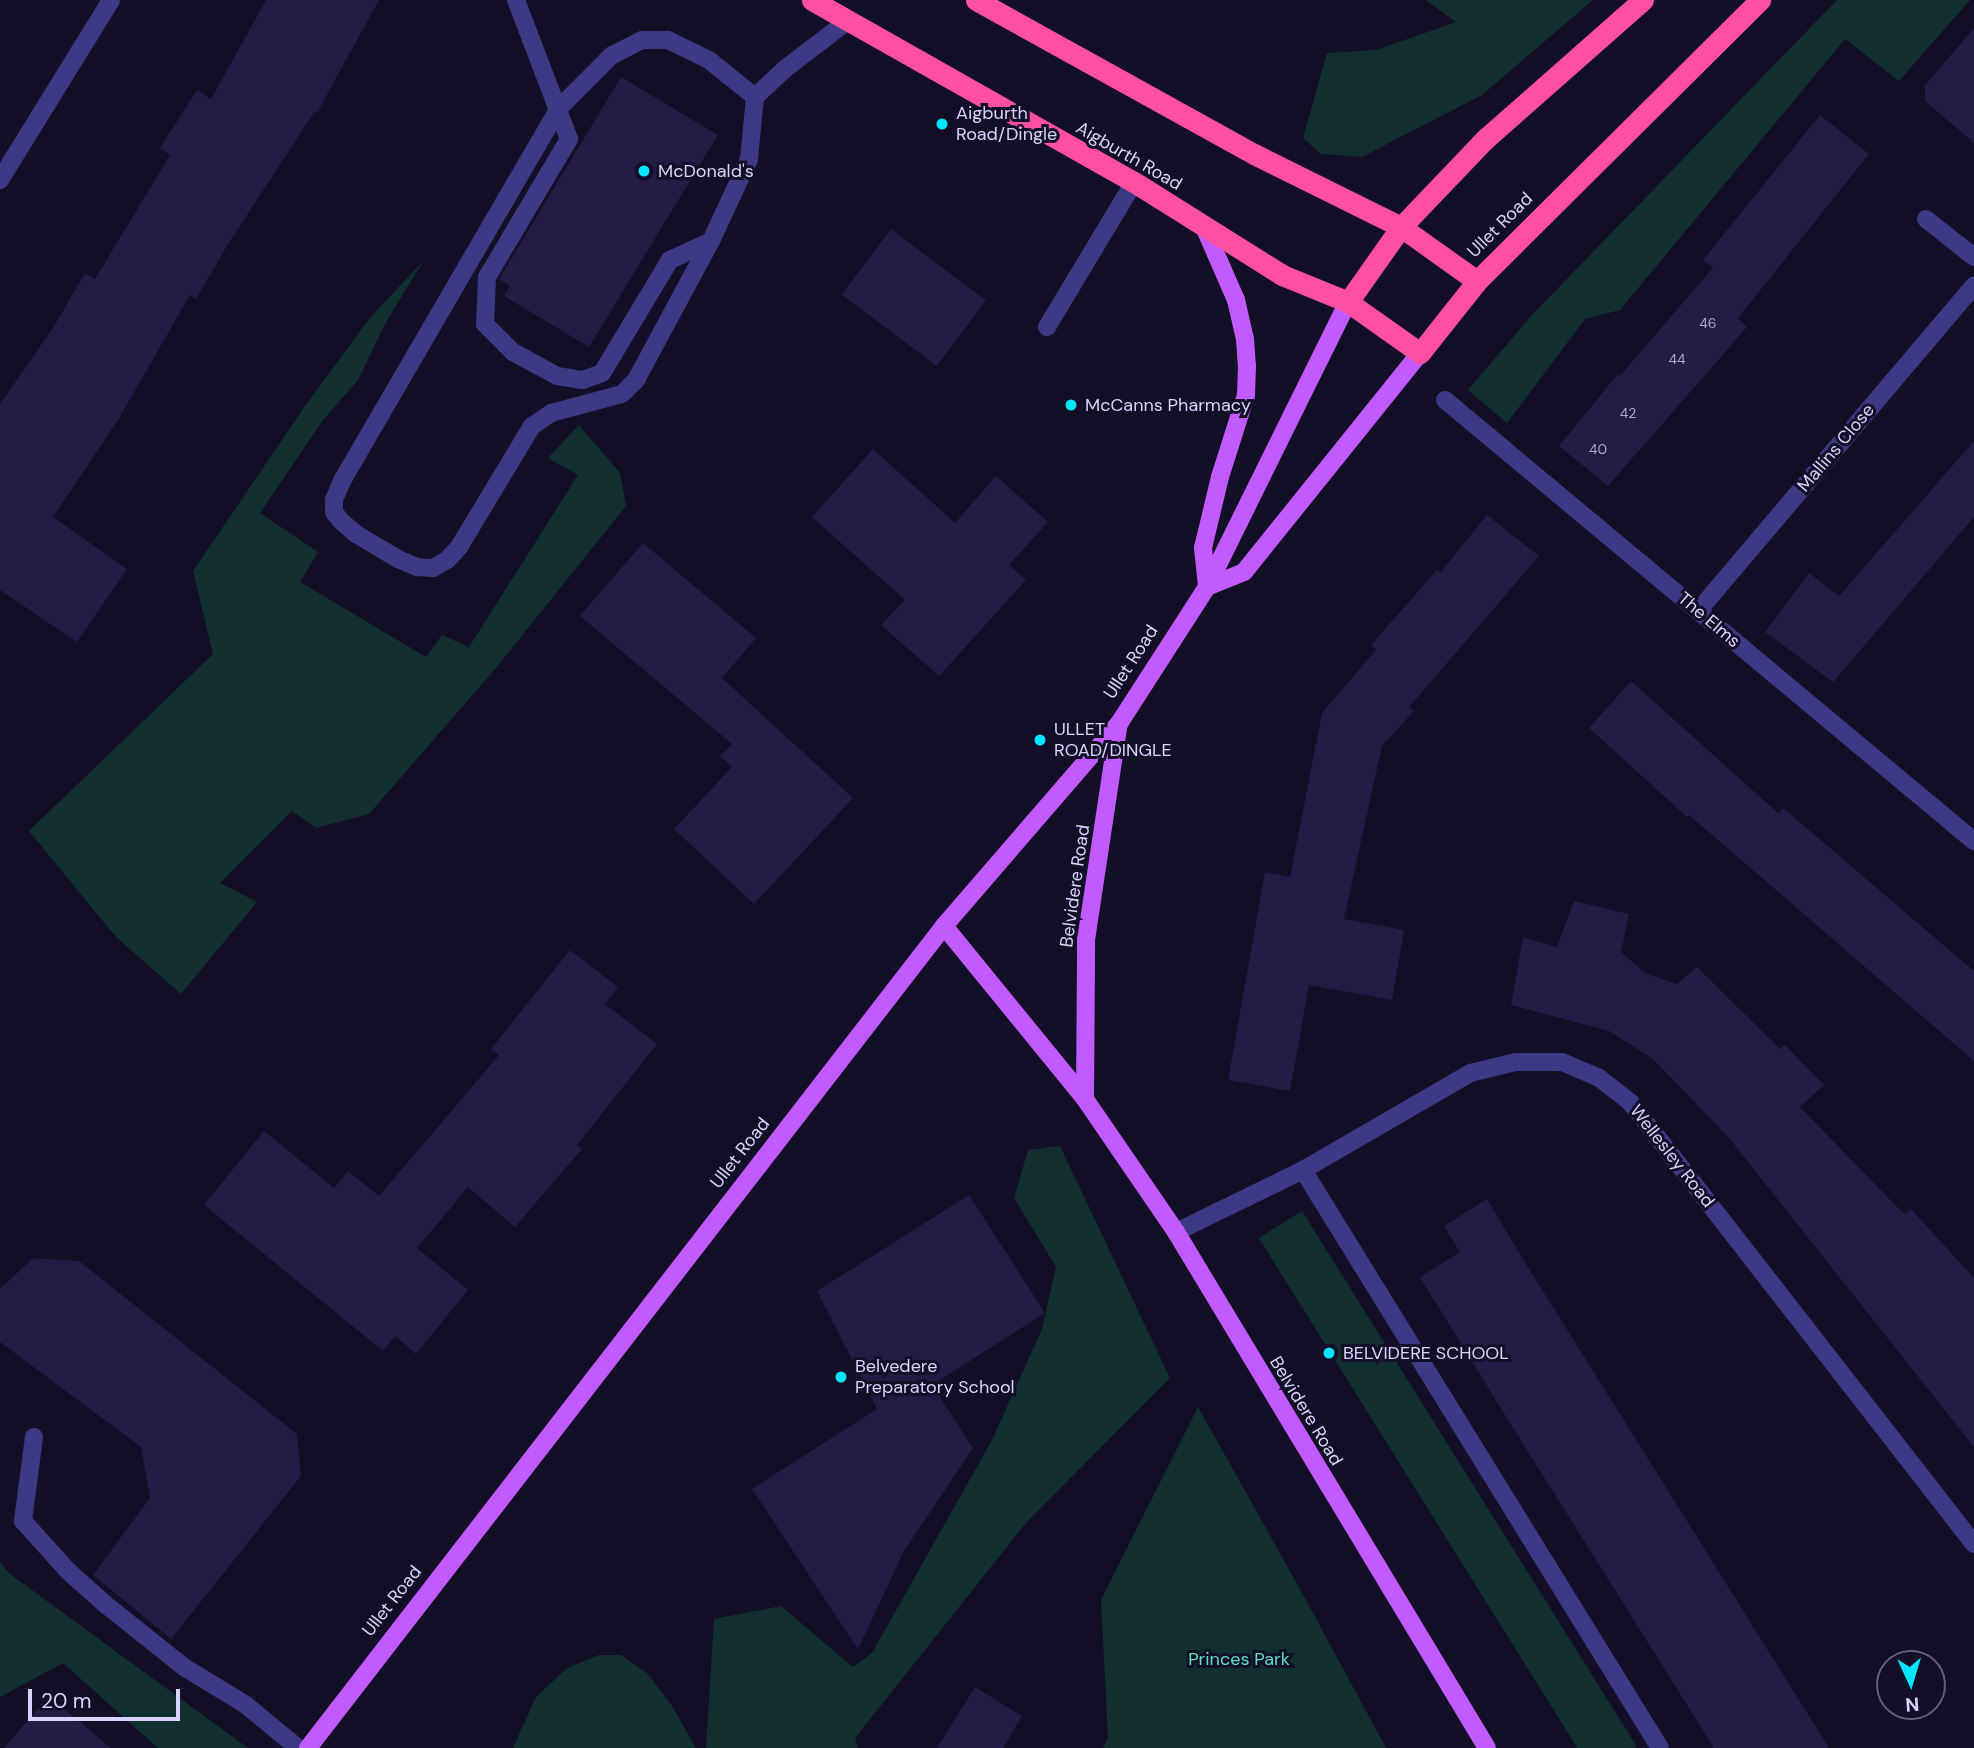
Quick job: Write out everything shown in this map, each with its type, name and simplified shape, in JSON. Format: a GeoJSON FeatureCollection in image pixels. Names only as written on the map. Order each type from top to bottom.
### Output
{"type":"FeatureCollection","features":[{"type":"Feature","properties":{"kind":"highway","name":"Aigburth Road"},"geometry":{"type":"LineString","coordinates":[[812,0],[1134,182],[1282,275],[1348,302],[1420,353]]}},
{"type":"Feature","properties":{"kind":"highway"},"geometry":{"type":"LineString","coordinates":[[976,0],[1254,154],[1401,227],[1477,281]]}},
{"type":"Feature","properties":{"kind":"highway","name":"Ullet Road"},"geometry":{"type":"LineString","coordinates":[[1348,302],[1401,227],[1484,140],[1643,0]]}},
{"type":"Feature","properties":{"kind":"highway","name":"Ullet Road"},"geometry":{"type":"LineString","coordinates":[[1420,353],[1477,281],[1760,0]]}},
{"type":"Feature","properties":{"kind":"main road"},"geometry":{"type":"LineString","coordinates":[[1205,229],[1236,300],[1245,339],[1247,366],[1246,395],[1220,477],[1203,548],[1207,587]]}},
{"type":"Feature","properties":{"kind":"main road","name":"Ullet Road"},"geometry":{"type":"LineString","coordinates":[[308,1748],[944,926],[1120,722],[1207,587],[1348,302]]}},
{"type":"Feature","properties":{"kind":"main road","name":"Ullet Road"},"geometry":{"type":"LineString","coordinates":[[1207,587],[1244,572],[1420,353]]}},
{"type":"Feature","properties":{"kind":"main road","name":"Belvidere Road"},"geometry":{"type":"LineString","coordinates":[[1085,1099],[1086,940],[1120,722]]}},
{"type":"Feature","properties":{"kind":"main road","name":"Belvidere Road"},"geometry":{"type":"LineString","coordinates":[[944,926],[1085,1099],[1176,1232],[1487,1748]]}},
{"type":"Feature","properties":{"kind":"street"},"geometry":{"type":"LineString","coordinates":[[0,180],[111,0]]}},
{"type":"Feature","properties":{"kind":"street"},"geometry":{"type":"LineString","coordinates":[[516,0],[569,139],[487,277],[485,324],[513,352],[557,376],[583,380],[602,373],[670,260],[711,241]]}},
{"type":"Feature","properties":{"kind":"street"},"geometry":{"type":"LineString","coordinates":[[755,97],[709,60],[667,40],[642,40],[612,54],[559,108],[342,481],[334,500],[334,512],[348,528],[417,567],[433,568],[447,560],[459,547],[532,426],[551,413],[622,394],[636,380],[711,241],[749,159],[755,97],[786,68],[849,20]]}},
{"type":"Feature","properties":{"kind":"street"},"geometry":{"type":"LineString","coordinates":[[1047,327],[1134,182]]}},
{"type":"Feature","properties":{"kind":"street"},"geometry":{"type":"LineString","coordinates":[[1926,219],[1974,257]]}},
{"type":"Feature","properties":{"kind":"street","name":"Mallins Close"},"geometry":{"type":"LineString","coordinates":[[1698,611],[1974,285]]}},
{"type":"Feature","properties":{"kind":"street","name":"The Elms"},"geometry":{"type":"LineString","coordinates":[[1445,400],[1974,841]]}},
{"type":"Feature","properties":{"kind":"street","name":"Wellesley Road"},"geometry":{"type":"LineString","coordinates":[[1176,1232],[1303,1170],[1469,1073],[1516,1062],[1562,1062],[1598,1076],[1630,1102],[1974,1544]]}},
{"type":"Feature","properties":{"kind":"street"},"geometry":{"type":"LineString","coordinates":[[1303,1170],[1660,1748]]}},
{"type":"Feature","properties":{"kind":"street"},"geometry":{"type":"LineString","coordinates":[[34,1437],[23,1521],[68,1571],[105,1604],[184,1667],[246,1705],[298,1748]]}},
{"type":"Feature","properties":{"kind":"green space"},"geometry":{"type":"Polygon","coordinates":[[[1426,0],[1593,0],[1482,95],[1362,157],[1321,154],[1303,138],[1327,53],[1376,50],[1456,22],[1426,0]]]}},
{"type":"Feature","properties":{"kind":"green space"},"geometry":{"type":"Polygon","coordinates":[[[1837,0],[1970,0],[1899,81],[1845,39],[1620,310],[1585,319],[1507,423],[1468,390],[1532,315],[1837,0]]]}},
{"type":"Feature","properties":{"kind":"green space"},"geometry":{"type":"Polygon","coordinates":[[[424,260],[386,322],[358,380],[323,420],[260,513],[318,552],[300,582],[426,657],[442,635],[469,647],[578,475],[548,458],[579,425],[620,473],[626,506],[496,668],[369,814],[316,828],[292,811],[220,883],[257,902],[181,994],[116,937],[29,831],[213,654],[193,571],[305,406],[369,319],[424,260]]]}},
{"type":"Feature","properties":{"kind":"green space"},"geometry":{"type":"Polygon","coordinates":[[[1060,1146],[1170,1378],[1026,1523],[855,1738],[858,1748],[706,1748],[714,1619],[781,1606],[853,1667],[872,1653],[992,1440],[1042,1329],[1056,1267],[1014,1198],[1028,1150],[1060,1146]]]}},
{"type":"Feature","properties":{"kind":"green space"},"geometry":{"type":"Polygon","coordinates":[[[1302,1211],[1636,1746],[1577,1748],[1259,1238],[1302,1211]]]}},
{"type":"Feature","properties":{"kind":"green space","name":"Princes Park"},"geometry":{"type":"Polygon","coordinates":[[[1198,1407],[1386,1748],[1103,1748],[1108,1738],[1101,1600],[1198,1407]]]}},
{"type":"Feature","properties":{"kind":"green space"},"geometry":{"type":"Polygon","coordinates":[[[0,1562],[10,1574],[248,1748],[158,1748],[63,1663],[0,1697],[0,1562]]]}},
{"type":"Feature","properties":{"kind":"green space"},"geometry":{"type":"Polygon","coordinates":[[[599,1655],[621,1655],[647,1673],[672,1706],[696,1748],[513,1748],[536,1697],[567,1668],[599,1655]]]}},
{"type":"Feature","properties":{"kind":"building"},"geometry":{"type":"Polygon","coordinates":[[[266,0],[379,0],[317,113],[315,111],[228,244],[196,299],[190,295],[118,420],[53,517],[127,569],[77,642],[0,590],[0,404],[53,328],[85,273],[95,279],[170,155],[160,148],[197,90],[211,99],[266,0]]]}},
{"type":"Feature","properties":{"kind":"building"},"geometry":{"type":"Polygon","coordinates":[[[1974,28],[1974,143],[1925,101],[1925,85],[1974,28]]]}},
{"type":"Feature","properties":{"kind":"building"},"geometry":{"type":"Polygon","coordinates":[[[621,77],[718,135],[589,347],[504,296],[510,286],[499,279],[621,77]]]}},
{"type":"Feature","properties":{"kind":"building"},"geometry":{"type":"Polygon","coordinates":[[[1820,115],[1869,154],[1738,318],[1747,327],[1608,486],[1559,446],[1618,374],[1620,376],[1713,268],[1703,260],[1820,115]]]}},
{"type":"Feature","properties":{"kind":"building"},"geometry":{"type":"Polygon","coordinates":[[[891,229],[986,301],[937,366],[842,294],[891,229]]]}},
{"type":"Feature","properties":{"kind":"building"},"geometry":{"type":"Polygon","coordinates":[[[1974,441],[1974,517],[1833,682],[1765,632],[1809,573],[1839,596],[1974,441]]]}},
{"type":"Feature","properties":{"kind":"building"},"geometry":{"type":"Polygon","coordinates":[[[873,449],[955,523],[996,476],[1048,522],[1009,565],[1026,580],[939,676],[881,625],[905,600],[812,517],[873,449]]]}},
{"type":"Feature","properties":{"kind":"building"},"geometry":{"type":"Polygon","coordinates":[[[1487,515],[1539,556],[1409,707],[1414,711],[1382,746],[1344,919],[1404,930],[1392,1000],[1309,985],[1290,1091],[1228,1080],[1265,872],[1290,877],[1322,713],[1376,650],[1371,645],[1437,570],[1440,573],[1487,515]]]}},
{"type":"Feature","properties":{"kind":"building"},"geometry":{"type":"Polygon","coordinates":[[[643,543],[756,638],[722,678],[853,798],[754,904],[674,829],[732,767],[720,756],[732,744],[580,616],[643,543]]]}},
{"type":"Feature","properties":{"kind":"building"},"geometry":{"type":"Polygon","coordinates":[[[1631,681],[1778,813],[1783,808],[1974,971],[1974,1061],[1689,815],[1687,817],[1589,728],[1631,681]]]}},
{"type":"Feature","properties":{"kind":"building"},"geometry":{"type":"Polygon","coordinates":[[[1574,901],[1629,914],[1621,952],[1645,973],[1677,984],[1697,967],[1780,1049],[1785,1045],[1824,1085],[1800,1107],[1904,1214],[1911,1209],[1974,1278],[1974,1447],[1729,1138],[1653,1059],[1609,1031],[1511,1005],[1523,937],[1557,947],[1574,901]]]}},
{"type":"Feature","properties":{"kind":"building"},"geometry":{"type":"Polygon","coordinates":[[[570,950],[618,987],[605,1004],[657,1044],[577,1145],[582,1149],[515,1227],[468,1187],[417,1248],[468,1290],[416,1354],[395,1336],[383,1351],[204,1205],[264,1131],[334,1188],[348,1171],[379,1196],[499,1055],[491,1049],[570,950]]]}},
{"type":"Feature","properties":{"kind":"building"},"geometry":{"type":"Polygon","coordinates":[[[969,1195],[1045,1313],[932,1385],[973,1448],[904,1551],[858,1649],[752,1489],[877,1409],[817,1291],[969,1195]]]}},
{"type":"Feature","properties":{"kind":"building"},"geometry":{"type":"Polygon","coordinates":[[[1487,1199],[1829,1748],[1714,1748],[1505,1415],[1420,1277],[1460,1252],[1444,1226],[1487,1199]]]}},
{"type":"Feature","properties":{"kind":"building"},"geometry":{"type":"Polygon","coordinates":[[[33,1258],[79,1261],[297,1434],[301,1476],[171,1639],[93,1575],[150,1498],[141,1447],[0,1342],[0,1289],[33,1258]]]}},
{"type":"Feature","properties":{"kind":"building"},"geometry":{"type":"Polygon","coordinates":[[[975,1687],[1022,1716],[1003,1748],[937,1748],[975,1687]]]}},
{"type":"Feature","properties":{"kind":"building"},"geometry":{"type":"Polygon","coordinates":[[[49,1696],[111,1748],[4,1748],[49,1696]]]}},
{"type":"Feature","properties":{"kind":"place","name":"Aigburth Road/Dingle"},"geometry":{"type":"Point","coordinates":[942,124]}},
{"type":"Feature","properties":{"kind":"place","name":"McDonald's"},"geometry":{"type":"Point","coordinates":[644,171]}},
{"type":"Feature","properties":{"kind":"place","name":"McCanns Pharmacy"},"geometry":{"type":"Point","coordinates":[1071,405]}},
{"type":"Feature","properties":{"kind":"place","name":"ULLET ROAD/DINGLE"},"geometry":{"type":"Point","coordinates":[1040,740]}},
{"type":"Feature","properties":{"kind":"place","name":"BELVIDERE SCHOOL"},"geometry":{"type":"Point","coordinates":[1329,1353]}},
{"type":"Feature","properties":{"kind":"place","name":"Belvedere Preparatory School"},"geometry":{"type":"Point","coordinates":[841,1377]}}]}
